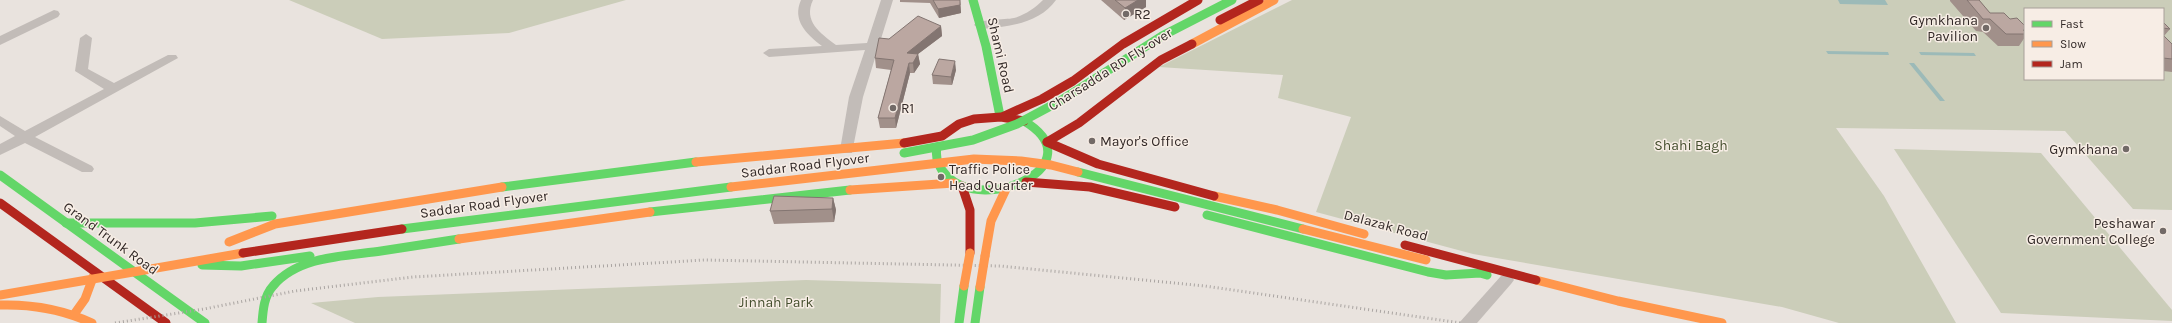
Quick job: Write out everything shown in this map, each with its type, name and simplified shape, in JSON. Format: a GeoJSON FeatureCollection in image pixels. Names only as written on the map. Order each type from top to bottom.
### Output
{"type":"FeatureCollection","features":[{"type":"Feature","properties":{"kind":"main road","name":"Shami Road"},"geometry":{"type":"LineString","coordinates":[[973,0],[1002,116]]}},
{"type":"Feature","properties":{"kind":"main road"},"geometry":{"type":"LineString","coordinates":[[959,323],[970,253],[970,209],[958,184],[939,169],[935,153],[942,137],[957,125],[977,118],[1002,116],[1042,99],[1073,81],[1123,44],[1198,0]]}},
{"type":"Feature","properties":{"kind":"main road","name":"Charsadda RD Fly-over"},"geometry":{"type":"LineString","coordinates":[[891,155],[928,149],[995,133],[1038,113],[1075,92],[1162,36],[1232,0]]}},
{"type":"Feature","properties":{"kind":"main road","name":"Charsadda RD Fly-over"},"geometry":{"type":"LineString","coordinates":[[1126,74],[1180,41],[1259,0]]}},
{"type":"Feature","properties":{"kind":"main road"},"geometry":{"type":"LineString","coordinates":[[1047,142],[1079,123],[1161,60],[1274,0]]}},
{"type":"Feature","properties":{"kind":"main road"},"geometry":{"type":"LineString","coordinates":[[262,323],[263,305],[270,290],[297,267],[306,263],[335,257],[743,199],[889,186],[958,184],[983,191],[1006,189],[1026,182],[1041,171],[1048,157],[1047,142],[1038,130],[1028,124],[1002,116]]}},
{"type":"Feature","properties":{"kind":"main road","name":"Charsadda RD Fly-over"},"geometry":{"type":"LineString","coordinates":[[1025,136],[1045,126]]}},
{"type":"Feature","properties":{"kind":"main road"},"geometry":{"type":"LineString","coordinates":[[268,236],[225,243],[275,224],[609,171],[760,156],[847,150],[942,137]]}},
{"type":"Feature","properties":{"kind":"main road","name":"Dalazak Road"},"geometry":{"type":"LineString","coordinates":[[1047,142],[1104,166],[1374,236]]}},
{"type":"Feature","properties":{"kind":"main road"},"geometry":{"type":"LineString","coordinates":[[974,159],[994,150]]}},
{"type":"Feature","properties":{"kind":"main road"},"geometry":{"type":"LineString","coordinates":[[808,193],[821,184],[827,172],[827,164],[819,152]]}},
{"type":"Feature","properties":{"kind":"main road"},"geometry":{"type":"LineString","coordinates":[[66,223],[147,225],[251,220],[693,155],[760,156]]}},
{"type":"Feature","properties":{"kind":"main road"},"geometry":{"type":"LineString","coordinates":[[974,159],[1021,161],[1051,165],[1506,280],[1688,323]]}},
{"type":"Feature","properties":{"kind":"main road","name":"Saddar Road Flyover"},"geometry":{"type":"LineString","coordinates":[[0,296],[301,243],[565,207],[974,159]]}},
{"type":"Feature","properties":{"kind":"main road","name":"Grand Trunk Road"},"geometry":{"type":"LineString","coordinates":[[0,175],[205,323]]}},
{"type":"Feature","properties":{"kind":"main road"},"geometry":{"type":"LineString","coordinates":[[1026,182],[1090,187],[1185,210]]}},
{"type":"Feature","properties":{"kind":"main road"},"geometry":{"type":"LineString","coordinates":[[975,323],[990,220],[993,210],[1006,189]]}},
{"type":"Feature","properties":{"kind":"main road"},"geometry":{"type":"LineString","coordinates":[[190,262],[209,266],[241,266],[607,208],[675,200],[743,199]]}},
{"type":"Feature","properties":{"kind":"main road"},"geometry":{"type":"LineString","coordinates":[[0,203],[166,323]]}},
{"type":"Feature","properties":{"kind":"main road"},"geometry":{"type":"LineString","coordinates":[[1200,213],[1428,272],[1446,275],[1480,273]]}},
{"type":"Feature","properties":{"kind":"main road","name":"Dalazak Road"},"geometry":{"type":"LineString","coordinates":[[1389,241],[1618,301],[1722,323]]}},
{"type":"Feature","properties":{"kind":"main road"},"geometry":{"type":"LineString","coordinates":[[75,270],[137,259]]}},
{"type":"Feature","properties":{"kind":"main road"},"geometry":{"type":"LineString","coordinates":[[74,313],[85,299],[96,272]]}},
{"type":"Feature","properties":{"kind":"main road"},"geometry":{"type":"LineString","coordinates":[[0,305],[33,303],[53,306],[74,313],[92,323]]}},
{"type":"Feature","properties":{"kind":"street"},"geometry":{"type":"LineString","coordinates":[[807,0],[803,12],[808,27],[815,35],[833,48]]}},
{"type":"Feature","properties":{"kind":"street"},"geometry":{"type":"LineString","coordinates":[[847,150],[856,96],[887,0]]}},
{"type":"Feature","properties":{"kind":"street"},"geometry":{"type":"LineString","coordinates":[[980,25],[1003,25],[1024,20],[1033,16],[1050,0]]}},
{"type":"Feature","properties":{"kind":"street"},"geometry":{"type":"LineString","coordinates":[[0,41],[54,14]]}},
{"type":"Feature","properties":{"kind":"street"},"geometry":{"type":"LineString","coordinates":[[86,38],[81,71],[115,89]]}},
{"type":"Feature","properties":{"kind":"street"},"geometry":{"type":"LineString","coordinates":[[769,53],[872,46]]}},
{"type":"Feature","properties":{"kind":"street"},"geometry":{"type":"LineString","coordinates":[[0,150],[172,58]]}},
{"type":"Feature","properties":{"kind":"street"},"geometry":{"type":"LineString","coordinates":[[0,120],[25,136],[87,169]]}},
{"type":"Feature","properties":{"kind":"street"},"geometry":{"type":"LineString","coordinates":[[1467,323],[1506,280]]}},
{"type":"Feature","properties":{"kind":"green space"},"geometry":{"type":"Polygon","coordinates":[[[289,0],[626,0],[509,33],[382,39],[289,0]]]}},
{"type":"Feature","properties":{"kind":"green space","name":"Shahi Bagh"},"geometry":{"type":"Polygon","coordinates":[[[1292,0],[2172,0],[2172,210],[2133,209],[2065,131],[1836,128],[1884,196],[1956,323],[1839,323],[1782,307],[1473,254],[1316,212],[1351,117],[1278,98],[1283,75],[1159,67],[1292,0]]]}},
{"type":"Feature","properties":{"kind":"green space"},"geometry":{"type":"Polygon","coordinates":[[[1894,149],[2041,153],[2172,310],[2172,321],[2001,313],[1894,149]]]}},
{"type":"Feature","properties":{"kind":"green space","name":"Jinnah Park"},"geometry":{"type":"Polygon","coordinates":[[[806,280],[941,284],[940,323],[355,323],[311,303],[378,297],[806,280]]]}},
{"type":"Feature","properties":{"kind":"water"},"geometry":{"type":"Polygon","coordinates":[[[1838,0],[1885,0],[1888,5],[1840,4],[1838,0]]]}},
{"type":"Feature","properties":{"kind":"water"},"geometry":{"type":"Polygon","coordinates":[[[1826,51],[1888,52],[1889,55],[1828,54],[1826,51]]]}},
{"type":"Feature","properties":{"kind":"water"},"geometry":{"type":"Polygon","coordinates":[[[1919,52],[1974,53],[1976,56],[1921,55],[1919,52]]]}},
{"type":"Feature","properties":{"kind":"water"},"geometry":{"type":"Polygon","coordinates":[[[1909,63],[1914,63],[1945,101],[1940,101],[1909,63]]]}},
{"type":"Feature","properties":{"kind":"building"},"geometry":{"type":"Polygon","coordinates":[[[933,0],[960,0],[960,5],[938,9],[933,0]]]}},
{"type":"Feature","properties":{"kind":"building"},"geometry":{"type":"Polygon","coordinates":[[[1115,0],[1138,0],[1125,8],[1115,0]]]}},
{"type":"Feature","properties":{"kind":"building"},"geometry":{"type":"Polygon","coordinates":[[[1967,0],[1979,0],[1990,13],[2004,13],[2010,19],[2017,18],[2024,25],[2024,34],[2006,34],[1990,19],[1983,19],[1967,0]]]}},
{"type":"Feature","properties":{"kind":"building"},"geometry":{"type":"Polygon","coordinates":[[[918,16],[941,26],[907,53],[918,54],[913,63],[909,63],[895,118],[878,118],[894,60],[875,58],[879,38],[889,39],[918,16]]]}},
{"type":"Feature","properties":{"kind":"building"},"geometry":{"type":"Polygon","coordinates":[[[2164,23],[2170,29],[2164,28],[2164,23]]]}},
{"type":"Feature","properties":{"kind":"building"},"geometry":{"type":"Polygon","coordinates":[[[2164,36],[2172,44],[2172,59],[2164,58],[2164,36]]]}},
{"type":"Feature","properties":{"kind":"building"},"geometry":{"type":"Polygon","coordinates":[[[939,59],[955,61],[951,77],[932,75],[939,59]]]}},
{"type":"Feature","properties":{"kind":"building"},"geometry":{"type":"Polygon","coordinates":[[[774,196],[833,198],[832,209],[770,211],[774,196]]]}},
{"type":"Feature","properties":{"kind":"railway"},"geometry":{"type":"LineString","coordinates":[[115,323],[204,309],[295,291],[413,277],[705,260],[1000,266],[1205,286],[1461,323]]}},
{"type":"Feature","properties":{"kind":"traffic: fast"},"geometry":{"type":"LineString","coordinates":[[973,0],[986,46],[1000,116]]}},
{"type":"Feature","properties":{"kind":"traffic: fast"},"geometry":{"type":"LineString","coordinates":[[904,153],[973,140],[1017,124],[1060,101],[1162,36],[1232,0]]}},
{"type":"Feature","properties":{"kind":"traffic: fast"},"geometry":{"type":"LineString","coordinates":[[937,147],[936,158],[938,164],[944,173],[955,183],[965,187],[979,189],[1003,188],[1015,185],[1037,174],[1044,167],[1048,151],[1042,137],[1034,128],[1024,121]]}},
{"type":"Feature","properties":{"kind":"traffic: fast"},"geometry":{"type":"LineString","coordinates":[[502,187],[696,162]]}},
{"type":"Feature","properties":{"kind":"traffic: fast"},"geometry":{"type":"LineString","coordinates":[[1078,172],[1303,229]]}},
{"type":"Feature","properties":{"kind":"traffic: fast"},"geometry":{"type":"LineString","coordinates":[[0,175],[205,323]]}},
{"type":"Feature","properties":{"kind":"traffic: fast"},"geometry":{"type":"LineString","coordinates":[[402,229],[731,187]]}},
{"type":"Feature","properties":{"kind":"traffic: fast"},"geometry":{"type":"LineString","coordinates":[[650,212],[850,190]]}},
{"type":"Feature","properties":{"kind":"traffic: fast"},"geometry":{"type":"LineString","coordinates":[[1207,215],[1428,272],[1446,275],[1480,273],[1487,275]]}},
{"type":"Feature","properties":{"kind":"traffic: fast"},"geometry":{"type":"LineString","coordinates":[[66,223],[195,223],[272,216]]}},
{"type":"Feature","properties":{"kind":"traffic: fast"},"geometry":{"type":"LineString","coordinates":[[262,323],[264,302],[272,286],[285,275],[302,266],[341,256],[459,239]]}},
{"type":"Feature","properties":{"kind":"traffic: fast"},"geometry":{"type":"LineString","coordinates":[[202,265],[241,266],[310,256]]}},
{"type":"Feature","properties":{"kind":"traffic: fast"},"geometry":{"type":"LineString","coordinates":[[959,323],[964,286]]}},
{"type":"Feature","properties":{"kind":"traffic: fast"},"geometry":{"type":"LineString","coordinates":[[975,323],[980,287]]}},
{"type":"Feature","properties":{"kind":"traffic: slow"},"geometry":{"type":"LineString","coordinates":[[1192,44],[1274,0]]}},
{"type":"Feature","properties":{"kind":"traffic: slow"},"geometry":{"type":"LineString","coordinates":[[696,162],[904,143]]}},
{"type":"Feature","properties":{"kind":"traffic: slow"},"geometry":{"type":"LineString","coordinates":[[731,187],[974,159],[1021,161],[1051,165],[1078,172]]}},
{"type":"Feature","properties":{"kind":"traffic: slow"},"geometry":{"type":"LineString","coordinates":[[850,190],[954,183]]}},
{"type":"Feature","properties":{"kind":"traffic: slow"},"geometry":{"type":"LineString","coordinates":[[229,242],[275,224],[502,187]]}},
{"type":"Feature","properties":{"kind":"traffic: slow"},"geometry":{"type":"LineString","coordinates":[[985,256],[991,221],[1006,189]]}},
{"type":"Feature","properties":{"kind":"traffic: slow"},"geometry":{"type":"LineString","coordinates":[[1214,196],[1277,210],[1364,234]]}},
{"type":"Feature","properties":{"kind":"traffic: slow"},"geometry":{"type":"LineString","coordinates":[[459,239],[650,212]]}},
{"type":"Feature","properties":{"kind":"traffic: slow"},"geometry":{"type":"LineString","coordinates":[[1303,229],[1426,260]]}},
{"type":"Feature","properties":{"kind":"traffic: slow"},"geometry":{"type":"LineString","coordinates":[[0,295],[243,253]]}},
{"type":"Feature","properties":{"kind":"traffic: slow"},"geometry":{"type":"LineString","coordinates":[[964,286],[970,253]]}},
{"type":"Feature","properties":{"kind":"traffic: slow"},"geometry":{"type":"LineString","coordinates":[[980,287],[985,256]]}},
{"type":"Feature","properties":{"kind":"traffic: slow"},"geometry":{"type":"LineString","coordinates":[[75,313],[85,299],[95,272]]}},
{"type":"Feature","properties":{"kind":"traffic: slow"},"geometry":{"type":"LineString","coordinates":[[1536,280],[1618,301],[1722,323]]}},
{"type":"Feature","properties":{"kind":"traffic: slow"},"geometry":{"type":"LineString","coordinates":[[0,305],[36,306],[58,310],[92,323]]}},
{"type":"Feature","properties":{"kind":"traffic: jam"},"geometry":{"type":"LineString","coordinates":[[1004,116],[1042,99],[1073,81],[1123,44],[1198,0]]}},
{"type":"Feature","properties":{"kind":"traffic: jam"},"geometry":{"type":"LineString","coordinates":[[1220,20],[1259,0]]}},
{"type":"Feature","properties":{"kind":"traffic: jam"},"geometry":{"type":"LineString","coordinates":[[1047,142],[1079,123],[1161,60],[1192,44]]}},
{"type":"Feature","properties":{"kind":"traffic: jam"},"geometry":{"type":"LineString","coordinates":[[904,143],[942,136],[959,124],[974,119],[1001,117],[1024,121]]}},
{"type":"Feature","properties":{"kind":"traffic: jam"},"geometry":{"type":"LineString","coordinates":[[1047,142],[1098,164],[1214,196]]}},
{"type":"Feature","properties":{"kind":"traffic: jam"},"geometry":{"type":"LineString","coordinates":[[1026,182],[1090,187],[1175,207]]}},
{"type":"Feature","properties":{"kind":"traffic: jam"},"geometry":{"type":"LineString","coordinates":[[962,186],[970,210],[970,253]]}},
{"type":"Feature","properties":{"kind":"traffic: jam"},"geometry":{"type":"LineString","coordinates":[[0,203],[166,323]]}},
{"type":"Feature","properties":{"kind":"traffic: jam"},"geometry":{"type":"LineString","coordinates":[[243,253],[402,229]]}},
{"type":"Feature","properties":{"kind":"traffic: jam"},"geometry":{"type":"LineString","coordinates":[[1405,245],[1536,280]]}},
{"type":"Feature","properties":{"kind":"place","name":"R2"},"geometry":{"type":"Point","coordinates":[1126,14]}},
{"type":"Feature","properties":{"kind":"place","name":"Gymkhana Pavilion"},"geometry":{"type":"Point","coordinates":[1986,28]}},
{"type":"Feature","properties":{"kind":"place","name":"R1"},"geometry":{"type":"Point","coordinates":[893,108]}},
{"type":"Feature","properties":{"kind":"place","name":"Mayor's Office"},"geometry":{"type":"Point","coordinates":[1092,141]}},
{"type":"Feature","properties":{"kind":"place","name":"Gymkhana"},"geometry":{"type":"Point","coordinates":[2126,149]}},
{"type":"Feature","properties":{"kind":"place","name":"Traffic Police Head Quarter"},"geometry":{"type":"Point","coordinates":[941,177]}},
{"type":"Feature","properties":{"kind":"place","name":"Peshawar Government College"},"geometry":{"type":"Point","coordinates":[2163,231]}}]}
